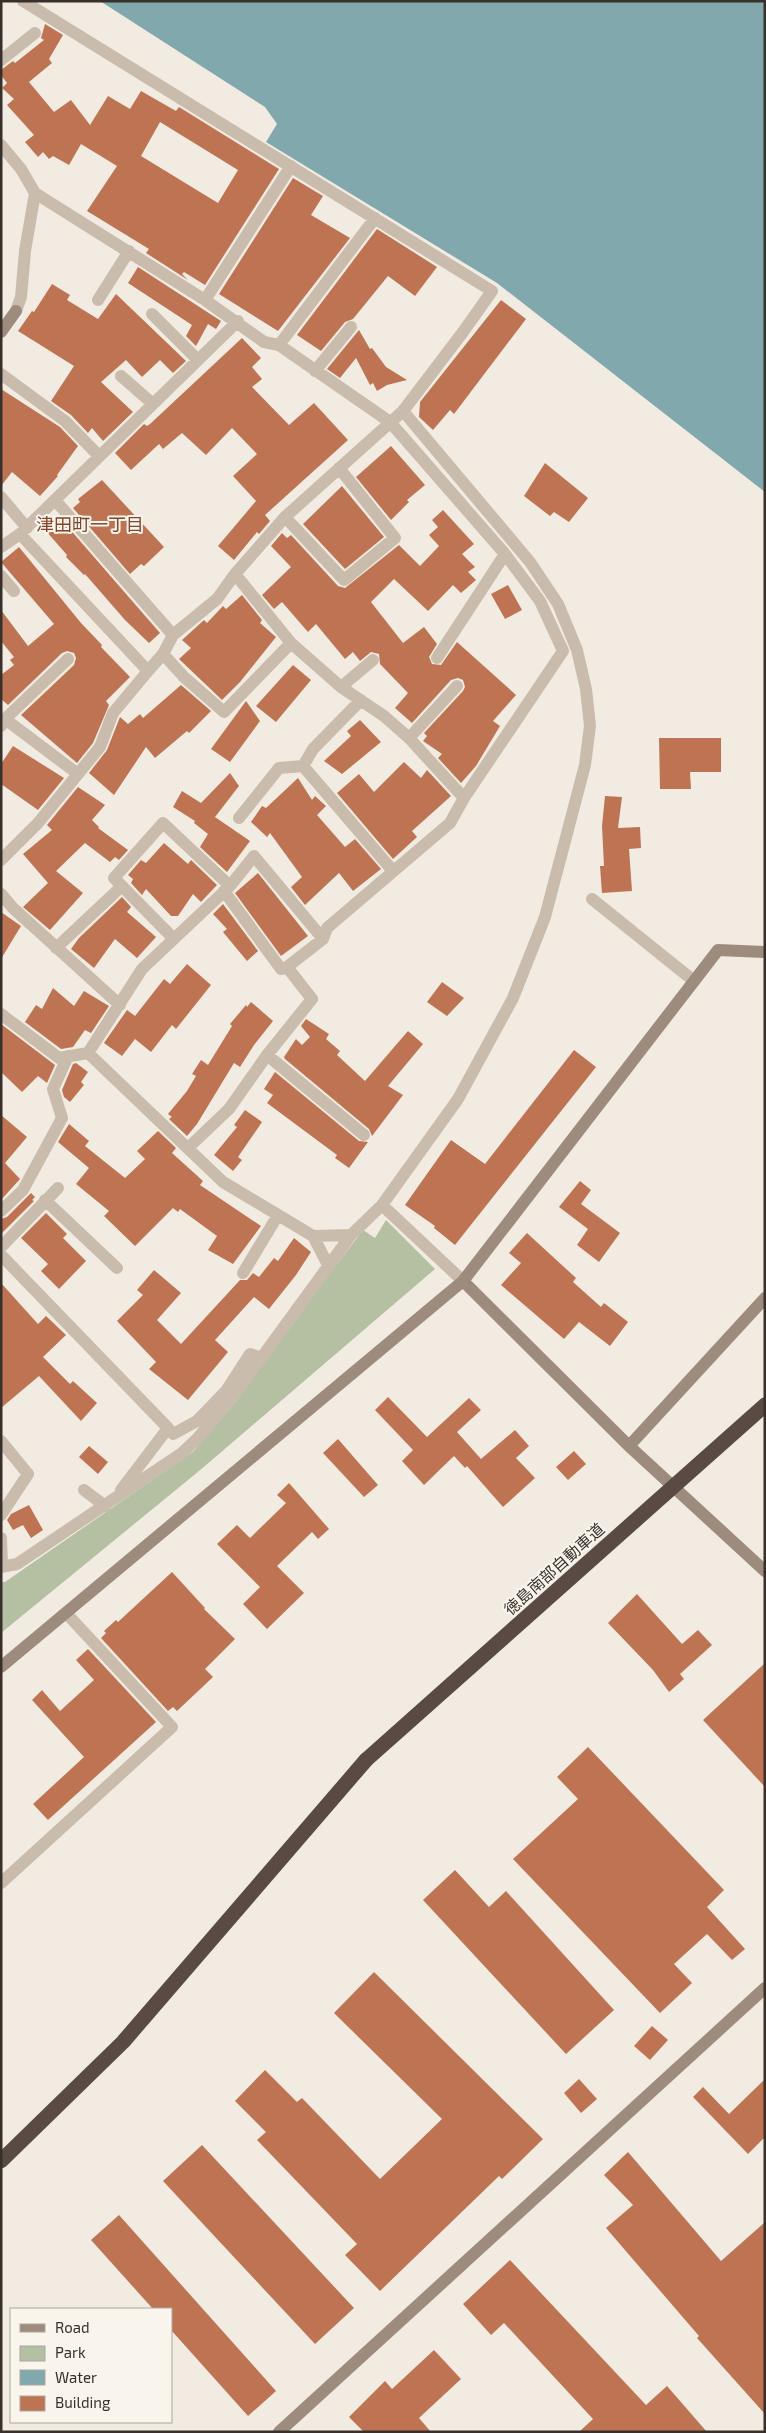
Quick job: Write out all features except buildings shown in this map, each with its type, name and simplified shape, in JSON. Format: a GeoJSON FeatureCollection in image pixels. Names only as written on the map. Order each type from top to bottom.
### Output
{"type":"FeatureCollection","features":[{"type":"Feature","properties":{"kind":"highway","name":"徳島南部自動車道"},"geometry":{"type":"LineString","coordinates":[[1,2161],[123,2042],[366,1760],[765,1405]]}},
{"type":"Feature","properties":{"kind":"street"},"geometry":{"type":"LineString","coordinates":[[1,860],[38,823],[100,747],[113,713],[163,654],[173,634],[218,599],[235,574],[285,518],[403,411],[492,291],[23,1]]}},
{"type":"Feature","properties":{"kind":"street"},"geometry":{"type":"LineString","coordinates":[[1,60],[35,33]]}},
{"type":"Feature","properties":{"kind":"street"},"geometry":{"type":"LineString","coordinates":[[1,145],[21,170],[35,193],[238,321],[264,342],[279,345],[390,422],[505,554],[540,601],[563,651],[464,798],[450,823],[327,928],[323,939],[287,967],[281,969],[227,889],[163,823],[114,878],[174,939]]}},
{"type":"Feature","properties":{"kind":"street"},"geometry":{"type":"LineString","coordinates":[[205,300],[291,166]]}},
{"type":"Feature","properties":{"kind":"street"},"geometry":{"type":"LineString","coordinates":[[1,332],[16,311],[21,297],[25,251],[35,193]]}},
{"type":"Feature","properties":{"kind":"street"},"geometry":{"type":"LineString","coordinates":[[279,345],[375,218]]}},
{"type":"Feature","properties":{"kind":"street"},"geometry":{"type":"LineString","coordinates":[[98,300],[129,251]]}},
{"type":"Feature","properties":{"kind":"street"},"geometry":{"type":"LineString","coordinates":[[152,314],[198,360]]}},
{"type":"Feature","properties":{"kind":"street"},"geometry":{"type":"LineString","coordinates":[[1,547],[24,531],[238,321]]}},
{"type":"Feature","properties":{"kind":"street"},"geometry":{"type":"LineString","coordinates":[[315,371],[351,327]]}},
{"type":"Feature","properties":{"kind":"street"},"geometry":{"type":"LineString","coordinates":[[1,374],[65,421],[99,456]]}},
{"type":"Feature","properties":{"kind":"street"},"geometry":{"type":"LineString","coordinates":[[121,376],[153,404]]}},
{"type":"Feature","properties":{"kind":"street"},"geometry":{"type":"LineString","coordinates":[[1,1538],[2,1566],[17,1564],[108,1504],[187,1448],[229,1394],[261,1358],[351,1235],[382,1206],[458,1098],[514,998],[545,917],[585,765],[590,726],[586,690],[577,650],[558,604],[530,562],[403,411]]}},
{"type":"Feature","properties":{"kind":"street"},"geometry":{"type":"LineString","coordinates":[[285,518],[344,580],[395,538],[340,468]]}},
{"type":"Feature","properties":{"kind":"street"},"geometry":{"type":"LineString","coordinates":[[1,497],[24,531],[148,670]]}},
{"type":"Feature","properties":{"kind":"street"},"geometry":{"type":"LineString","coordinates":[[55,500],[173,634]]}},
{"type":"Feature","properties":{"kind":"street"},"geometry":{"type":"LineString","coordinates":[[437,658],[505,554]]}},
{"type":"Feature","properties":{"kind":"street"},"geometry":{"type":"LineString","coordinates":[[235,574],[291,642],[341,687],[384,716],[409,738],[464,798]]}},
{"type":"Feature","properties":{"kind":"street"},"geometry":{"type":"LineString","coordinates":[[1,576],[14,591]]}},
{"type":"Feature","properties":{"kind":"street"},"geometry":{"type":"LineString","coordinates":[[163,654],[184,677],[224,712],[291,642]]}},
{"type":"Feature","properties":{"kind":"street"},"geometry":{"type":"LineString","coordinates":[[68,659],[3,722],[78,774]]}},
{"type":"Feature","properties":{"kind":"street"},"geometry":{"type":"LineString","coordinates":[[341,687],[373,660]]}},
{"type":"Feature","properties":{"kind":"street"},"geometry":{"type":"LineString","coordinates":[[409,738],[458,686]]}},
{"type":"Feature","properties":{"kind":"street"},"geometry":{"type":"LineString","coordinates":[[303,766],[313,749],[361,700]]}},
{"type":"Feature","properties":{"kind":"street"},"geometry":{"type":"LineString","coordinates":[[303,766],[393,871]]}},
{"type":"Feature","properties":{"kind":"street"},"geometry":{"type":"LineString","coordinates":[[239,818],[279,768],[303,766]]}},
{"type":"Feature","properties":{"kind":"street"},"geometry":{"type":"LineString","coordinates":[[1,1014],[59,1058],[88,1053],[142,969],[227,889],[254,856],[323,939]]}},
{"type":"Feature","properties":{"kind":"street"},"geometry":{"type":"LineString","coordinates":[[56,948],[122,886]]}},
{"type":"Feature","properties":{"kind":"street"},"geometry":{"type":"LineString","coordinates":[[1,894],[56,948],[120,1004]]}},
{"type":"Feature","properties":{"kind":"street"},"geometry":{"type":"LineString","coordinates":[[592,899],[694,981]]}},
{"type":"Feature","properties":{"kind":"street"},"geometry":{"type":"LineString","coordinates":[[1,1667],[463,1281],[718,950],[765,952]]}},
{"type":"Feature","properties":{"kind":"street"},"geometry":{"type":"LineString","coordinates":[[188,1148],[229,1109],[267,1055],[312,999],[287,967]]}},
{"type":"Feature","properties":{"kind":"street"},"geometry":{"type":"LineString","coordinates":[[88,1053],[223,1182],[314,1236],[351,1235]]}},
{"type":"Feature","properties":{"kind":"street"},"geometry":{"type":"LineString","coordinates":[[267,1055],[364,1135]]}},
{"type":"Feature","properties":{"kind":"street"},"geometry":{"type":"LineString","coordinates":[[1,1211],[23,1190],[62,1118],[53,1089],[68,1056]]}},
{"type":"Feature","properties":{"kind":"street"},"geometry":{"type":"LineString","coordinates":[[1,1247],[58,1188]]}},
{"type":"Feature","properties":{"kind":"street"},"geometry":{"type":"LineString","coordinates":[[46,1200],[118,1268]]}},
{"type":"Feature","properties":{"kind":"street"},"geometry":{"type":"LineString","coordinates":[[382,1206],[463,1281],[629,1446],[765,1571]]}},
{"type":"Feature","properties":{"kind":"street"},"geometry":{"type":"LineString","coordinates":[[243,1273],[278,1215]]}},
{"type":"Feature","properties":{"kind":"street"},"geometry":{"type":"LineString","coordinates":[[314,1236],[328,1265]]}},
{"type":"Feature","properties":{"kind":"street"},"geometry":{"type":"LineString","coordinates":[[1,1255],[187,1448]]}},
{"type":"Feature","properties":{"kind":"street"},"geometry":{"type":"LineString","coordinates":[[629,1446],[765,1298]]}},
{"type":"Feature","properties":{"kind":"street"},"geometry":{"type":"LineString","coordinates":[[108,1504],[170,1431],[196,1421],[229,1394]]}},
{"type":"Feature","properties":{"kind":"street"},"geometry":{"type":"LineString","coordinates":[[1,1441],[28,1474],[1,1515]]}},
{"type":"Feature","properties":{"kind":"street"},"geometry":{"type":"LineString","coordinates":[[84,1490],[108,1504]]}},
{"type":"Feature","properties":{"kind":"street"},"geometry":{"type":"LineString","coordinates":[[1,1883],[172,1727],[66,1613]]}},
{"type":"Feature","properties":{"kind":"street"},"geometry":{"type":"LineString","coordinates":[[279,2432],[765,1988]]}},
{"type":"Feature","properties":{"kind":"green space"},"geometry":{"type":"Polygon","coordinates":[[[386,1220],[435,1269],[199,1471],[1,1633],[1,1582],[5,1582],[194,1451],[363,1230],[375,1238],[386,1220]]]}},
{"type":"Feature","properties":{"kind":"water"},"geometry":{"type":"Polygon","coordinates":[[[100,1],[765,1],[765,492],[497,283],[266,142],[277,124],[265,107],[100,1]]]}},
{"type":"Feature","properties":{"kind":"district","name":"津田町一丁目"},"geometry":{"type":"Point","coordinates":[90,525]}}]}
